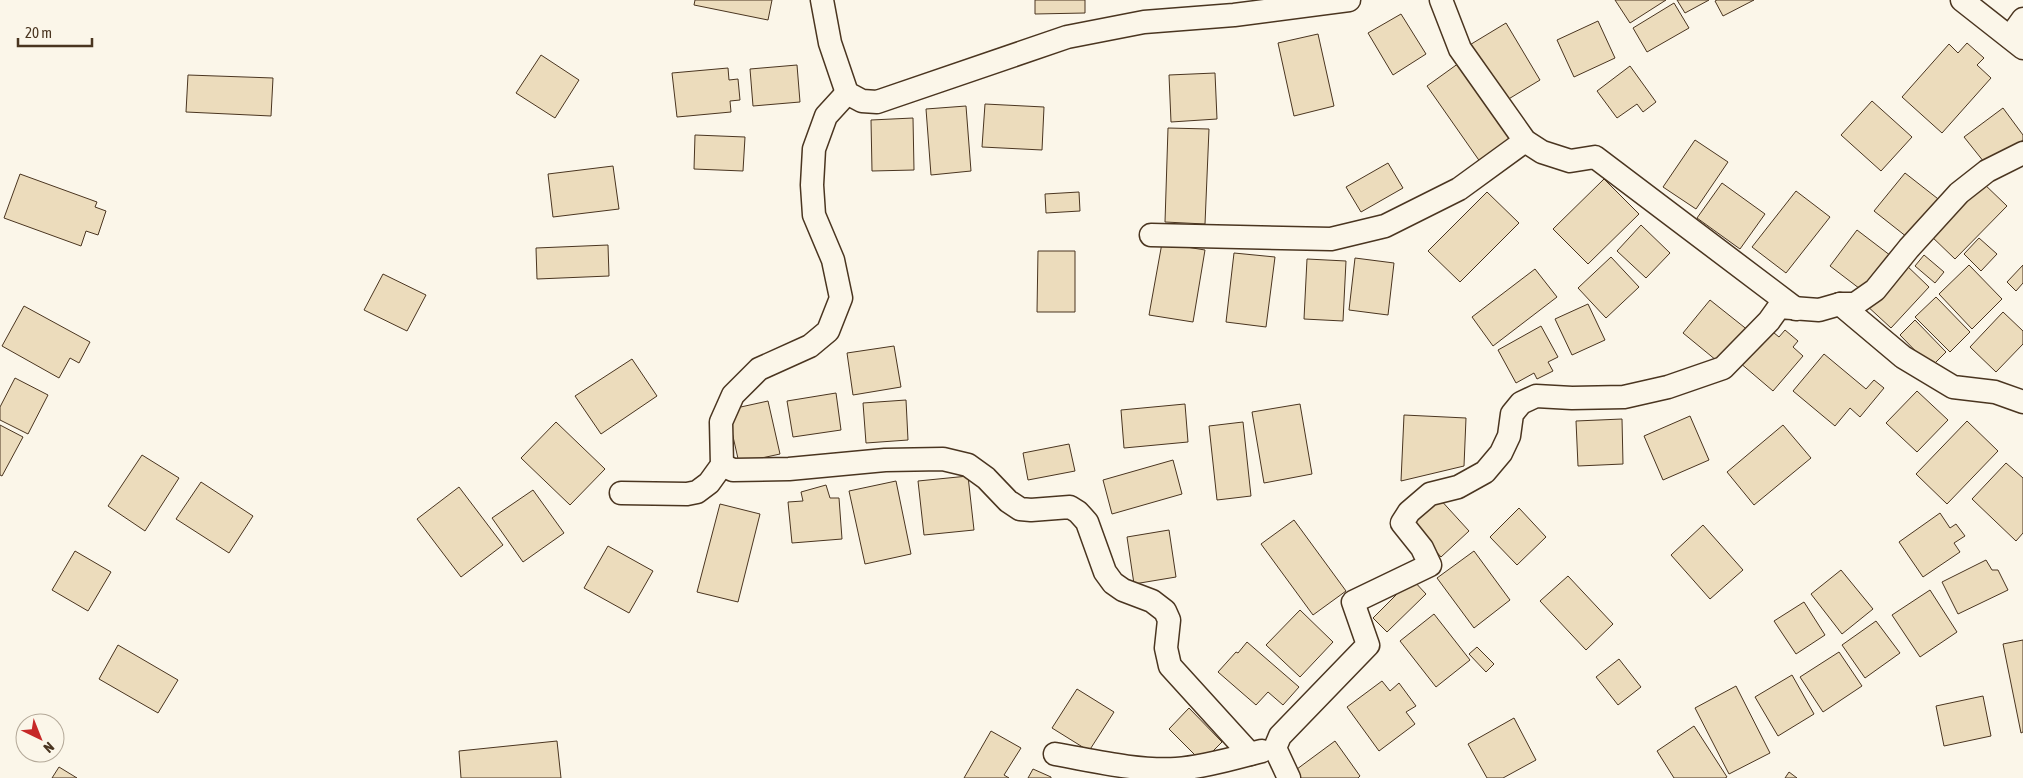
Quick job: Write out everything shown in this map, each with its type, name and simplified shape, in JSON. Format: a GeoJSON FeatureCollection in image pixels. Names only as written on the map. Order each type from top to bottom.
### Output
{"type":"FeatureCollection","features":[{"type":"Feature","properties":{"kind":"street"},"geometry":{"type":"LineString","coordinates":[[822,0],[830,43],[847,93],[862,101],[877,102],[1066,37],[1144,22],[1234,15],[1349,0]]}},
{"type":"Feature","properties":{"kind":"street"},"geometry":{"type":"LineString","coordinates":[[1441,0],[1460,49],[1525,141],[1542,152],[1570,161],[1595,157],[1796,309]]}},
{"type":"Feature","properties":{"kind":"street"},"geometry":{"type":"LineString","coordinates":[[1962,0],[2019,34]]}},
{"type":"Feature","properties":{"kind":"street"},"geometry":{"type":"LineString","coordinates":[[621,493],[687,494],[697,492],[709,483],[722,465],[721,422],[733,395],[759,369],[810,346],[828,331],[841,298],[832,260],[814,215],[812,184],[814,150],[826,116],[847,93]]}},
{"type":"Feature","properties":{"kind":"street"},"geometry":{"type":"LineString","coordinates":[[1151,235],[1330,239],[1385,226],[1459,189],[1525,141]]}},
{"type":"Feature","properties":{"kind":"street"},"geometry":{"type":"LineString","coordinates":[[1289,778],[1275,748],[1280,736],[1368,644],[1353,602],[1430,565],[1422,548],[1402,523],[1418,502],[1430,494],[1458,487],[1485,472],[1501,453],[1509,436],[1512,414],[1521,402],[1536,396],[1572,398],[1624,397],[1668,387],[1723,368],[1769,321],[1779,307],[1819,310],[1840,304],[1855,304],[1875,290],[1909,248],[1959,194],[1987,171],[2023,153]]}},
{"type":"Feature","properties":{"kind":"street"},"geometry":{"type":"LineString","coordinates":[[1840,304],[1903,358],[1953,388],[1995,392],[2023,402]]}},
{"type":"Feature","properties":{"kind":"street"},"geometry":{"type":"LineString","coordinates":[[722,465],[733,470],[789,469],[885,460],[943,459],[968,465],[986,478],[1008,501],[1020,509],[1070,507],[1078,512],[1087,522],[1105,572],[1113,583],[1123,590],[1152,601],[1165,611],[1169,620],[1166,648],[1170,666],[1250,754]]}},
{"type":"Feature","properties":{"kind":"street"},"geometry":{"type":"LineString","coordinates":[[1055,754],[1142,769],[1177,769],[1217,762],[1275,748]]}},
{"type":"Feature","properties":{"kind":"building"},"geometry":{"type":"Polygon","coordinates":[[[695,0],[772,0],[768,20],[694,5],[695,0]]]}},
{"type":"Feature","properties":{"kind":"building"},"geometry":{"type":"Polygon","coordinates":[[[1035,0],[1085,0],[1085,13],[1035,14],[1035,0]]]}},
{"type":"Feature","properties":{"kind":"building"},"geometry":{"type":"Polygon","coordinates":[[[1615,0],[1666,0],[1630,23],[1615,0]]]}},
{"type":"Feature","properties":{"kind":"building"},"geometry":{"type":"Polygon","coordinates":[[[1677,0],[1709,0],[1685,13],[1677,0]]]}},
{"type":"Feature","properties":{"kind":"building"},"geometry":{"type":"Polygon","coordinates":[[[1754,0],[1723,16],[1715,1],[1754,0]]]}},
{"type":"Feature","properties":{"kind":"building"},"geometry":{"type":"Polygon","coordinates":[[[1674,3],[1689,28],[1647,52],[1633,28],[1674,3]]]}},
{"type":"Feature","properties":{"kind":"building"},"geometry":{"type":"Polygon","coordinates":[[[1401,14],[1426,54],[1393,75],[1368,33],[1401,14]]]}},
{"type":"Feature","properties":{"kind":"building"},"geometry":{"type":"Polygon","coordinates":[[[1598,21],[1615,58],[1574,77],[1557,40],[1598,21]]]}},
{"type":"Feature","properties":{"kind":"building"},"geometry":{"type":"Polygon","coordinates":[[[1506,23],[1540,80],[1502,103],[1468,46],[1506,23]]]}},
{"type":"Feature","properties":{"kind":"building"},"geometry":{"type":"Polygon","coordinates":[[[1318,34],[1334,106],[1294,116],[1278,43],[1318,34]]]}},
{"type":"Feature","properties":{"kind":"building"},"geometry":{"type":"Polygon","coordinates":[[[1967,43],[1984,58],[1977,65],[1991,78],[1942,133],[1902,97],[1949,44],[1958,53],[1967,43]]]}},
{"type":"Feature","properties":{"kind":"building"},"geometry":{"type":"Polygon","coordinates":[[[541,55],[579,80],[555,118],[516,93],[541,55]]]}},
{"type":"Feature","properties":{"kind":"building"},"geometry":{"type":"Polygon","coordinates":[[[1459,63],[1515,143],[1483,166],[1427,86],[1459,63]]]}},
{"type":"Feature","properties":{"kind":"building"},"geometry":{"type":"Polygon","coordinates":[[[797,65],[800,102],[753,106],[750,69],[797,65]]]}},
{"type":"Feature","properties":{"kind":"building"},"geometry":{"type":"Polygon","coordinates":[[[1630,66],[1656,102],[1643,112],[1637,104],[1617,118],[1597,91],[1630,66]]]}},
{"type":"Feature","properties":{"kind":"building"},"geometry":{"type":"Polygon","coordinates":[[[728,68],[729,80],[738,79],[740,100],[730,101],[731,112],[677,117],[672,73],[728,68]]]}},
{"type":"Feature","properties":{"kind":"building"},"geometry":{"type":"Polygon","coordinates":[[[1215,73],[1217,119],[1171,122],[1169,75],[1215,73]]]}},
{"type":"Feature","properties":{"kind":"building"},"geometry":{"type":"Polygon","coordinates":[[[188,75],[273,78],[271,116],[186,112],[188,75]]]}},
{"type":"Feature","properties":{"kind":"building"},"geometry":{"type":"Polygon","coordinates":[[[1872,101],[1912,137],[1881,171],[1841,135],[1872,101]]]}},
{"type":"Feature","properties":{"kind":"building"},"geometry":{"type":"Polygon","coordinates":[[[985,104],[1044,107],[1042,150],[982,147],[985,104]]]}},
{"type":"Feature","properties":{"kind":"building"},"geometry":{"type":"Polygon","coordinates":[[[966,106],[971,171],[931,175],[926,109],[966,106]]]}},
{"type":"Feature","properties":{"kind":"building"},"geometry":{"type":"Polygon","coordinates":[[[2003,108],[2023,135],[2023,140],[1988,167],[1964,137],[2003,108]]]}},
{"type":"Feature","properties":{"kind":"building"},"geometry":{"type":"Polygon","coordinates":[[[913,118],[914,170],[872,171],[871,120],[913,118]]]}},
{"type":"Feature","properties":{"kind":"building"},"geometry":{"type":"Polygon","coordinates":[[[1168,128],[1209,129],[1205,224],[1165,222],[1168,128]]]}},
{"type":"Feature","properties":{"kind":"building"},"geometry":{"type":"Polygon","coordinates":[[[695,135],[745,137],[743,171],[694,169],[695,135]]]}},
{"type":"Feature","properties":{"kind":"building"},"geometry":{"type":"Polygon","coordinates":[[[1695,140],[1728,162],[1696,209],[1663,187],[1695,140]]]}},
{"type":"Feature","properties":{"kind":"building"},"geometry":{"type":"Polygon","coordinates":[[[1388,163],[1403,188],[1361,212],[1346,187],[1388,163]]]}},
{"type":"Feature","properties":{"kind":"building"},"geometry":{"type":"Polygon","coordinates":[[[613,166],[619,209],[553,217],[548,174],[613,166]]]}},
{"type":"Feature","properties":{"kind":"building"},"geometry":{"type":"Polygon","coordinates":[[[1905,173],[1942,202],[1912,241],[1874,211],[1905,173]]]}},
{"type":"Feature","properties":{"kind":"building"},"geometry":{"type":"Polygon","coordinates":[[[20,174],[97,202],[95,207],[106,211],[98,235],[86,231],[81,246],[4,218],[20,174]]]}},
{"type":"Feature","properties":{"kind":"building"},"geometry":{"type":"Polygon","coordinates":[[[1604,179],[1639,214],[1588,264],[1553,229],[1604,179]]]}},
{"type":"Feature","properties":{"kind":"building"},"geometry":{"type":"Polygon","coordinates":[[[1981,181],[2007,206],[1955,259],[1929,234],[1981,181]]]}},
{"type":"Feature","properties":{"kind":"building"},"geometry":{"type":"Polygon","coordinates":[[[1722,183],[1765,214],[1740,249],[1697,218],[1722,183]]]}},
{"type":"Feature","properties":{"kind":"building"},"geometry":{"type":"Polygon","coordinates":[[[1796,191],[1830,217],[1786,273],[1752,247],[1796,191]]]}},
{"type":"Feature","properties":{"kind":"building"},"geometry":{"type":"Polygon","coordinates":[[[1079,192],[1080,211],[1046,213],[1045,194],[1079,192]]]}},
{"type":"Feature","properties":{"kind":"building"},"geometry":{"type":"Polygon","coordinates":[[[1487,192],[1519,223],[1460,282],[1428,251],[1487,192]]]}},
{"type":"Feature","properties":{"kind":"building"},"geometry":{"type":"Polygon","coordinates":[[[1641,225],[1670,253],[1646,278],[1617,251],[1641,225]]]}},
{"type":"Feature","properties":{"kind":"building"},"geometry":{"type":"Polygon","coordinates":[[[1857,230],[1895,259],[1868,295],[1830,266],[1857,230]]]}},
{"type":"Feature","properties":{"kind":"building"},"geometry":{"type":"Polygon","coordinates":[[[1979,238],[1997,254],[1981,271],[1964,254],[1979,238]]]}},
{"type":"Feature","properties":{"kind":"building"},"geometry":{"type":"Polygon","coordinates":[[[1162,243],[1205,250],[1193,322],[1149,315],[1162,243]]]}},
{"type":"Feature","properties":{"kind":"building"},"geometry":{"type":"Polygon","coordinates":[[[608,245],[609,276],[537,279],[536,248],[608,245]]]}},
{"type":"Feature","properties":{"kind":"building"},"geometry":{"type":"Polygon","coordinates":[[[1038,251],[1075,251],[1075,312],[1037,312],[1038,251]]]}},
{"type":"Feature","properties":{"kind":"building"},"geometry":{"type":"Polygon","coordinates":[[[1234,253],[1275,257],[1266,327],[1226,322],[1234,253]]]}},
{"type":"Feature","properties":{"kind":"building"},"geometry":{"type":"Polygon","coordinates":[[[1924,255],[1944,272],[1935,283],[1915,266],[1924,255]]]}},
{"type":"Feature","properties":{"kind":"building"},"geometry":{"type":"Polygon","coordinates":[[[1611,257],[1639,287],[1606,318],[1578,288],[1611,257]]]}},
{"type":"Feature","properties":{"kind":"building"},"geometry":{"type":"Polygon","coordinates":[[[1355,258],[1394,263],[1388,315],[1349,310],[1355,258]]]}},
{"type":"Feature","properties":{"kind":"building"},"geometry":{"type":"Polygon","coordinates":[[[1307,259],[1346,261],[1343,321],[1304,319],[1307,259]]]}},
{"type":"Feature","properties":{"kind":"building"},"geometry":{"type":"Polygon","coordinates":[[[1904,263],[1929,287],[1891,328],[1865,304],[1904,263]]]}},
{"type":"Feature","properties":{"kind":"building"},"geometry":{"type":"Polygon","coordinates":[[[1969,265],[2002,299],[1972,329],[1939,294],[1969,265]]]}},
{"type":"Feature","properties":{"kind":"building"},"geometry":{"type":"Polygon","coordinates":[[[2023,265],[2023,283],[2016,291],[2007,282],[2023,265]]]}},
{"type":"Feature","properties":{"kind":"building"},"geometry":{"type":"Polygon","coordinates":[[[1535,269],[1557,297],[1493,346],[1472,317],[1535,269]]]}},
{"type":"Feature","properties":{"kind":"building"},"geometry":{"type":"Polygon","coordinates":[[[383,274],[426,295],[407,331],[364,310],[383,274]]]}},
{"type":"Feature","properties":{"kind":"building"},"geometry":{"type":"Polygon","coordinates":[[[1936,297],[1970,332],[1950,352],[1915,317],[1936,297]]]}},
{"type":"Feature","properties":{"kind":"building"},"geometry":{"type":"Polygon","coordinates":[[[1710,300],[1749,331],[1722,365],[1683,333],[1710,300]]]}},
{"type":"Feature","properties":{"kind":"building"},"geometry":{"type":"Polygon","coordinates":[[[1588,304],[1605,340],[1572,355],[1555,319],[1588,304]]]}},
{"type":"Feature","properties":{"kind":"building"},"geometry":{"type":"Polygon","coordinates":[[[24,306],[90,342],[79,363],[70,358],[59,378],[2,346],[24,306]]]}},
{"type":"Feature","properties":{"kind":"building"},"geometry":{"type":"Polygon","coordinates":[[[2003,312],[2023,331],[2023,344],[1996,372],[1970,347],[2003,312]]]}},
{"type":"Feature","properties":{"kind":"building"},"geometry":{"type":"Polygon","coordinates":[[[1915,320],[1946,352],[1931,367],[1900,335],[1915,320]]]}},
{"type":"Feature","properties":{"kind":"building"},"geometry":{"type":"Polygon","coordinates":[[[1541,326],[1558,357],[1548,362],[1553,371],[1537,379],[1534,373],[1516,383],[1498,350],[1541,326]]]}},
{"type":"Feature","properties":{"kind":"building"},"geometry":{"type":"Polygon","coordinates":[[[1768,328],[1779,337],[1785,330],[1798,341],[1793,347],[1803,356],[1773,391],[1739,362],[1768,328]]]}},
{"type":"Feature","properties":{"kind":"building"},"geometry":{"type":"Polygon","coordinates":[[[894,346],[901,387],[853,395],[847,353],[894,346]]]}},
{"type":"Feature","properties":{"kind":"building"},"geometry":{"type":"Polygon","coordinates":[[[1824,354],[1866,389],[1874,380],[1884,388],[1860,417],[1850,408],[1835,426],[1793,391],[1824,354]]]}},
{"type":"Feature","properties":{"kind":"building"},"geometry":{"type":"Polygon","coordinates":[[[632,359],[657,396],[601,434],[575,396],[632,359]]]}},
{"type":"Feature","properties":{"kind":"building"},"geometry":{"type":"Polygon","coordinates":[[[15,378],[48,395],[28,434],[0,420],[0,407],[15,378]]]}},
{"type":"Feature","properties":{"kind":"building"},"geometry":{"type":"Polygon","coordinates":[[[1917,391],[1948,420],[1917,452],[1886,423],[1917,391]]]}},
{"type":"Feature","properties":{"kind":"building"},"geometry":{"type":"Polygon","coordinates":[[[836,393],[841,430],[793,437],[787,401],[836,393]]]}},
{"type":"Feature","properties":{"kind":"building"},"geometry":{"type":"Polygon","coordinates":[[[906,400],[908,440],[866,443],[863,403],[906,400]]]}},
{"type":"Feature","properties":{"kind":"building"},"geometry":{"type":"Polygon","coordinates":[[[768,401],[780,454],[739,463],[727,410],[768,401]]]}},
{"type":"Feature","properties":{"kind":"building"},"geometry":{"type":"Polygon","coordinates":[[[1185,404],[1188,442],[1124,448],[1121,410],[1185,404]]]}},
{"type":"Feature","properties":{"kind":"building"},"geometry":{"type":"Polygon","coordinates":[[[1300,404],[1312,474],[1264,483],[1252,412],[1300,404]]]}},
{"type":"Feature","properties":{"kind":"building"},"geometry":{"type":"Polygon","coordinates":[[[1404,415],[1466,418],[1464,466],[1401,481],[1404,415]]]}},
{"type":"Feature","properties":{"kind":"building"},"geometry":{"type":"Polygon","coordinates":[[[1690,416],[1709,460],[1663,480],[1644,436],[1690,416]]]}},
{"type":"Feature","properties":{"kind":"building"},"geometry":{"type":"Polygon","coordinates":[[[1622,419],[1623,464],[1578,466],[1576,421],[1622,419]]]}},
{"type":"Feature","properties":{"kind":"building"},"geometry":{"type":"Polygon","coordinates":[[[1967,421],[1998,451],[1947,504],[1916,474],[1967,421]]]}},
{"type":"Feature","properties":{"kind":"building"},"geometry":{"type":"Polygon","coordinates":[[[556,422],[605,469],[570,505],[521,458],[556,422]]]}},
{"type":"Feature","properties":{"kind":"building"},"geometry":{"type":"Polygon","coordinates":[[[1243,422],[1251,496],[1217,500],[1209,426],[1243,422]]]}},
{"type":"Feature","properties":{"kind":"building"},"geometry":{"type":"Polygon","coordinates":[[[0,425],[23,437],[2,476],[0,475],[0,425]]]}},
{"type":"Feature","properties":{"kind":"building"},"geometry":{"type":"Polygon","coordinates":[[[1783,425],[1811,458],[1754,505],[1727,472],[1783,425]]]}},
{"type":"Feature","properties":{"kind":"building"},"geometry":{"type":"Polygon","coordinates":[[[1069,444],[1075,471],[1028,480],[1023,453],[1069,444]]]}},
{"type":"Feature","properties":{"kind":"building"},"geometry":{"type":"Polygon","coordinates":[[[142,455],[179,478],[145,531],[108,506],[142,455]]]}},
{"type":"Feature","properties":{"kind":"building"},"geometry":{"type":"Polygon","coordinates":[[[1173,460],[1182,494],[1112,514],[1103,480],[1173,460]]]}},
{"type":"Feature","properties":{"kind":"building"},"geometry":{"type":"Polygon","coordinates":[[[2006,463],[2023,478],[2023,533],[2016,541],[1972,499],[2006,463]]]}},
{"type":"Feature","properties":{"kind":"building"},"geometry":{"type":"Polygon","coordinates":[[[968,476],[974,530],[924,535],[918,481],[968,476]]]}},
{"type":"Feature","properties":{"kind":"building"},"geometry":{"type":"Polygon","coordinates":[[[896,481],[911,554],[865,564],[849,491],[896,481]]]}},
{"type":"Feature","properties":{"kind":"building"},"geometry":{"type":"Polygon","coordinates":[[[201,482],[253,516],[229,553],[176,519],[201,482]]]}},
{"type":"Feature","properties":{"kind":"building"},"geometry":{"type":"Polygon","coordinates":[[[826,485],[830,498],[839,498],[842,539],[792,543],[788,502],[803,501],[801,492],[826,485]]]}},
{"type":"Feature","properties":{"kind":"building"},"geometry":{"type":"Polygon","coordinates":[[[459,487],[503,545],[461,577],[417,519],[459,487]]]}},
{"type":"Feature","properties":{"kind":"building"},"geometry":{"type":"Polygon","coordinates":[[[533,490],[564,533],[523,562],[492,518],[533,490]]]}},
{"type":"Feature","properties":{"kind":"building"},"geometry":{"type":"Polygon","coordinates":[[[1438,497],[1469,531],[1441,557],[1411,523],[1438,497]]]}},
{"type":"Feature","properties":{"kind":"building"},"geometry":{"type":"Polygon","coordinates":[[[720,504],[760,514],[738,602],[697,592],[720,504]]]}},
{"type":"Feature","properties":{"kind":"building"},"geometry":{"type":"Polygon","coordinates":[[[1519,508],[1546,537],[1517,565],[1490,537],[1519,508]]]}},
{"type":"Feature","properties":{"kind":"building"},"geometry":{"type":"Polygon","coordinates":[[[1940,513],[1950,528],[1956,524],[1965,536],[1954,543],[1960,552],[1923,577],[1899,542],[1940,513]]]}},
{"type":"Feature","properties":{"kind":"building"},"geometry":{"type":"Polygon","coordinates":[[[1294,520],[1346,591],[1313,615],[1261,544],[1294,520]]]}},
{"type":"Feature","properties":{"kind":"building"},"geometry":{"type":"Polygon","coordinates":[[[1703,525],[1743,570],[1710,599],[1671,555],[1703,525]]]}},
{"type":"Feature","properties":{"kind":"building"},"geometry":{"type":"Polygon","coordinates":[[[1169,530],[1176,577],[1134,584],[1127,537],[1169,530]]]}},
{"type":"Feature","properties":{"kind":"building"},"geometry":{"type":"Polygon","coordinates":[[[608,546],[653,571],[629,613],[584,588],[608,546]]]}},
{"type":"Feature","properties":{"kind":"building"},"geometry":{"type":"Polygon","coordinates":[[[75,551],[111,572],[88,611],[52,590],[75,551]]]}},
{"type":"Feature","properties":{"kind":"building"},"geometry":{"type":"Polygon","coordinates":[[[1474,551],[1510,600],[1474,628],[1437,578],[1474,551]]]}},
{"type":"Feature","properties":{"kind":"building"},"geometry":{"type":"Polygon","coordinates":[[[1986,560],[1992,570],[1998,570],[2008,590],[1958,614],[1942,582],[1986,560]]]}},
{"type":"Feature","properties":{"kind":"building"},"geometry":{"type":"Polygon","coordinates":[[[1841,570],[1873,609],[1842,634],[1811,594],[1841,570]]]}},
{"type":"Feature","properties":{"kind":"building"},"geometry":{"type":"Polygon","coordinates":[[[1568,576],[1613,624],[1586,650],[1540,601],[1568,576]]]}},
{"type":"Feature","properties":{"kind":"building"},"geometry":{"type":"Polygon","coordinates":[[[1412,579],[1426,594],[1387,632],[1373,618],[1412,579]]]}},
{"type":"Feature","properties":{"kind":"building"},"geometry":{"type":"Polygon","coordinates":[[[1930,590],[1957,632],[1920,657],[1892,615],[1930,590]]]}},
{"type":"Feature","properties":{"kind":"building"},"geometry":{"type":"Polygon","coordinates":[[[1804,602],[1825,635],[1796,654],[1774,621],[1804,602]]]}},
{"type":"Feature","properties":{"kind":"building"},"geometry":{"type":"Polygon","coordinates":[[[1300,610],[1333,642],[1300,677],[1266,645],[1300,610]]]}},
{"type":"Feature","properties":{"kind":"building"},"geometry":{"type":"Polygon","coordinates":[[[1434,614],[1470,660],[1436,687],[1400,641],[1434,614]]]}},
{"type":"Feature","properties":{"kind":"building"},"geometry":{"type":"Polygon","coordinates":[[[1876,621],[1900,653],[1865,678],[1842,645],[1876,621]]]}},
{"type":"Feature","properties":{"kind":"building"},"geometry":{"type":"Polygon","coordinates":[[[2023,640],[2023,732],[2021,733],[2003,644],[2023,640]]]}},
{"type":"Feature","properties":{"kind":"building"},"geometry":{"type":"Polygon","coordinates":[[[1247,642],[1299,687],[1283,705],[1268,692],[1256,705],[1218,672],[1247,642]]]}},
{"type":"Feature","properties":{"kind":"building"},"geometry":{"type":"Polygon","coordinates":[[[118,645],[178,680],[158,713],[99,679],[118,645]]]}},
{"type":"Feature","properties":{"kind":"building"},"geometry":{"type":"Polygon","coordinates":[[[1477,647],[1494,664],[1486,672],[1469,654],[1477,647]]]}},
{"type":"Feature","properties":{"kind":"building"},"geometry":{"type":"Polygon","coordinates":[[[1839,652],[1862,686],[1823,712],[1800,677],[1839,652]]]}},
{"type":"Feature","properties":{"kind":"building"},"geometry":{"type":"Polygon","coordinates":[[[1619,659],[1641,687],[1618,705],[1596,677],[1619,659]]]}},
{"type":"Feature","properties":{"kind":"building"},"geometry":{"type":"Polygon","coordinates":[[[1792,675],[1814,714],[1778,736],[1755,697],[1792,675]]]}},
{"type":"Feature","properties":{"kind":"building"},"geometry":{"type":"Polygon","coordinates":[[[1382,681],[1390,691],[1399,683],[1416,706],[1406,712],[1415,724],[1379,751],[1347,707],[1382,681]]]}},
{"type":"Feature","properties":{"kind":"building"},"geometry":{"type":"Polygon","coordinates":[[[1736,686],[1770,753],[1729,774],[1695,708],[1736,686]]]}},
{"type":"Feature","properties":{"kind":"building"},"geometry":{"type":"Polygon","coordinates":[[[1077,689],[1114,712],[1089,751],[1052,728],[1077,689]]]}},
{"type":"Feature","properties":{"kind":"building"},"geometry":{"type":"Polygon","coordinates":[[[1983,696],[1991,736],[1944,746],[1936,706],[1983,696]]]}},
{"type":"Feature","properties":{"kind":"building"},"geometry":{"type":"Polygon","coordinates":[[[1189,708],[1222,742],[1202,762],[1169,729],[1189,708]]]}},
{"type":"Feature","properties":{"kind":"building"},"geometry":{"type":"Polygon","coordinates":[[[1514,718],[1536,760],[1503,778],[1487,778],[1468,744],[1514,718]]]}},
{"type":"Feature","properties":{"kind":"building"},"geometry":{"type":"Polygon","coordinates":[[[1694,726],[1727,777],[1674,778],[1657,751],[1694,726]]]}},
{"type":"Feature","properties":{"kind":"building"},"geometry":{"type":"Polygon","coordinates":[[[991,731],[1021,748],[1004,775],[1009,778],[964,778],[991,731]]]}},
{"type":"Feature","properties":{"kind":"building"},"geometry":{"type":"Polygon","coordinates":[[[557,741],[561,778],[461,778],[459,751],[557,741]]]}},
{"type":"Feature","properties":{"kind":"building"},"geometry":{"type":"Polygon","coordinates":[[[1335,741],[1360,776],[1358,778],[1297,778],[1293,772],[1335,741]]]}},
{"type":"Feature","properties":{"kind":"building"},"geometry":{"type":"Polygon","coordinates":[[[59,767],[77,778],[52,778],[59,767]]]}},
{"type":"Feature","properties":{"kind":"building"},"geometry":{"type":"Polygon","coordinates":[[[1033,769],[1051,777],[1051,778],[1028,778],[1033,769]]]}},
{"type":"Feature","properties":{"kind":"building"},"geometry":{"type":"Polygon","coordinates":[[[1789,772],[1797,778],[1785,778],[1789,772]]]}}]}
